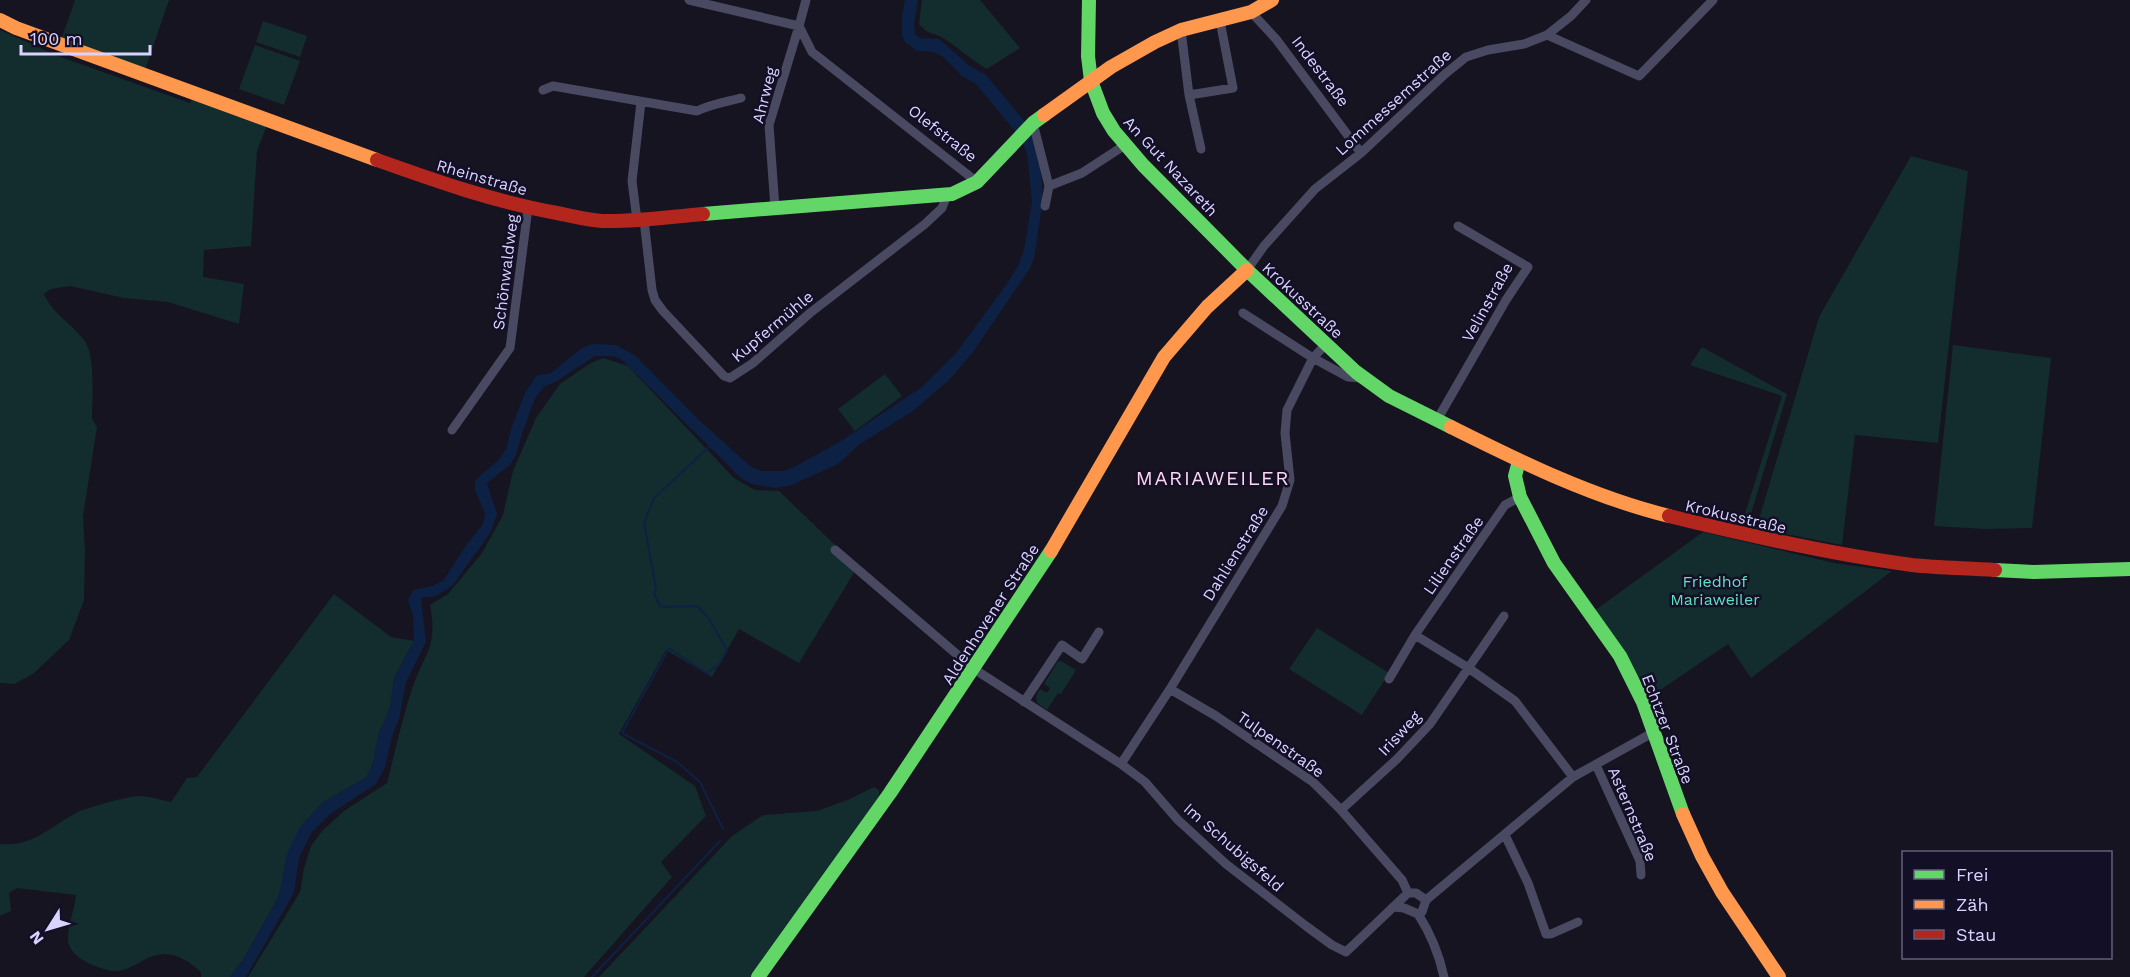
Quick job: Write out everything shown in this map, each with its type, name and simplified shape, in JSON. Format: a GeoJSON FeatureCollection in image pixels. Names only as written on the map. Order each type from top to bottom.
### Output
{"type":"FeatureCollection","features":[{"type":"Feature","properties":{"kind":"street"},"geometry":{"type":"LineString","coordinates":[[690,0],[799,26],[806,0]]}},
{"type":"Feature","properties":{"kind":"street","name":"An Gut Nazareth"},"geometry":{"type":"LineString","coordinates":[[1089,0],[1088,56],[1091,81],[1103,113],[1125,145],[1247,270]]}},
{"type":"Feature","properties":{"kind":"street"},"geometry":{"type":"LineString","coordinates":[[1091,81],[1155,42],[1181,30],[1251,12],[1272,0]]}},
{"type":"Feature","properties":{"kind":"street","name":"Lommessemstraße"},"geometry":{"type":"LineString","coordinates":[[1247,270],[1264,246],[1315,189],[1361,153],[1466,57],[1488,50],[1524,45],[1547,35],[1571,16],[1586,0]]}},
{"type":"Feature","properties":{"kind":"street"},"geometry":{"type":"LineString","coordinates":[[1547,35],[1639,76],[1713,0]]}},
{"type":"Feature","properties":{"kind":"street","name":"Indestraße"},"geometry":{"type":"LineString","coordinates":[[1251,12],[1276,39],[1361,153]]}},
{"type":"Feature","properties":{"kind":"street","name":"Rheinstraße"},"geometry":{"type":"LineString","coordinates":[[0,21],[447,185],[528,208],[601,221],[640,220],[947,195],[977,182]]}},
{"type":"Feature","properties":{"kind":"street"},"geometry":{"type":"LineString","coordinates":[[1189,95],[1233,88],[1220,21]]}},
{"type":"Feature","properties":{"kind":"street","name":"Olefstraße"},"geometry":{"type":"LineString","coordinates":[[799,26],[812,52],[977,182],[1031,125],[1091,81]]}},
{"type":"Feature","properties":{"kind":"street","name":"Ahrweg"},"geometry":{"type":"LineString","coordinates":[[775,208],[769,125],[799,26]]}},
{"type":"Feature","properties":{"kind":"street"},"geometry":{"type":"LineString","coordinates":[[1181,30],[1189,95],[1201,149]]}},
{"type":"Feature","properties":{"kind":"street"},"geometry":{"type":"LineString","coordinates":[[543,90],[553,86],[697,111],[714,103],[731,102],[741,98]]}},
{"type":"Feature","properties":{"kind":"street"},"geometry":{"type":"LineString","coordinates":[[640,220],[632,181],[641,102]]}},
{"type":"Feature","properties":{"kind":"street"},"geometry":{"type":"LineString","coordinates":[[1031,125],[1049,186],[1045,206]]}},
{"type":"Feature","properties":{"kind":"street"},"geometry":{"type":"LineString","coordinates":[[1049,186],[1082,173],[1125,145]]}},
{"type":"Feature","properties":{"kind":"street","name":"Kupfermühle"},"geometry":{"type":"LineString","coordinates":[[640,220],[655,300],[724,376],[730,378],[753,363],[810,313],[925,224],[942,208],[947,195]]}},
{"type":"Feature","properties":{"kind":"street","name":"Schönwaldweg"},"geometry":{"type":"LineString","coordinates":[[452,430],[510,348],[528,208]]}},
{"type":"Feature","properties":{"kind":"street","name":"Velinstraße"},"geometry":{"type":"LineString","coordinates":[[1437,420],[1528,267],[1458,226]]}},
{"type":"Feature","properties":{"kind":"street","name":"Krokusstraße"},"geometry":{"type":"LineString","coordinates":[[1247,270],[1326,345],[1389,396],[1519,461],[1603,496],[1645,510],[1749,537],[1827,552],[1915,565],[2034,572],[2130,569]]}},
{"type":"Feature","properties":{"kind":"street","name":"Aldenhovener Straße"},"geometry":{"type":"LineString","coordinates":[[758,977],[890,793],[1058,541],[1164,357],[1207,307],[1247,270]]}},
{"type":"Feature","properties":{"kind":"street","name":"Krokusstraße"},"geometry":{"type":"LineString","coordinates":[[1243,313],[1313,358],[1348,376],[1365,378]]}},
{"type":"Feature","properties":{"kind":"street","name":"Dahlienstraße"},"geometry":{"type":"LineString","coordinates":[[1121,764],[1170,689],[1282,506],[1290,480],[1285,433],[1287,410],[1313,358],[1326,345]]}},
{"type":"Feature","properties":{"kind":"street","name":"Echtzer Straße"},"geometry":{"type":"LineString","coordinates":[[1519,461],[1515,476],[1520,497],[1554,562],[1620,656],[1643,702],[1682,811],[1702,856],[1722,892],[1779,977]]}},
{"type":"Feature","properties":{"kind":"street","name":"Lilienstraße"},"geometry":{"type":"LineString","coordinates":[[1389,679],[1415,635],[1505,505],[1520,497]]}},
{"type":"Feature","properties":{"kind":"street","name":"Im Schubigsfeld"},"geometry":{"type":"LineString","coordinates":[[835,550],[974,669],[1145,782],[1178,820],[1230,866],[1332,945],[1346,952],[1394,907]]}},
{"type":"Feature","properties":{"kind":"street"},"geometry":{"type":"LineString","coordinates":[[1467,667],[1478,655],[1504,616]]}},
{"type":"Feature","properties":{"kind":"street"},"geometry":{"type":"LineString","coordinates":[[1024,702],[1062,645],[1082,659],[1099,632]]}},
{"type":"Feature","properties":{"kind":"street"},"geometry":{"type":"LineString","coordinates":[[1415,635],[1467,667],[1515,701],[1573,777]]}},
{"type":"Feature","properties":{"kind":"street","name":"Irisweg"},"geometry":{"type":"LineString","coordinates":[[1341,810],[1397,759],[1430,724],[1467,667]]}},
{"type":"Feature","properties":{"kind":"street","name":"Tulpenstraße"},"geometry":{"type":"LineString","coordinates":[[1170,689],[1216,716],[1313,782],[1341,810],[1402,880],[1408,893]]}},
{"type":"Feature","properties":{"kind":"street","name":"Asternstraße"},"geometry":{"type":"LineString","coordinates":[[1418,914],[1422,912],[1426,900],[1573,777],[1654,732]]}},
{"type":"Feature","properties":{"kind":"street","name":"Asternstraße"},"geometry":{"type":"LineString","coordinates":[[1596,765],[1640,861],[1641,875]]}},
{"type":"Feature","properties":{"kind":"street"},"geometry":{"type":"LineString","coordinates":[[1505,835],[1528,883],[1546,934],[1578,922]]}},
{"type":"Feature","properties":{"kind":"street"},"geometry":{"type":"LineString","coordinates":[[1394,907],[1408,893],[1416,893],[1426,900]]}},
{"type":"Feature","properties":{"kind":"street"},"geometry":{"type":"LineString","coordinates":[[1394,907],[1404,908],[1418,914],[1440,957],[1444,977]]}},
{"type":"Feature","properties":{"kind":"green space"},"geometry":{"type":"Polygon","coordinates":[[[75,0],[169,0],[144,73],[61,40],[75,0]]]}},
{"type":"Feature","properties":{"kind":"green space"},"geometry":{"type":"Polygon","coordinates":[[[922,0],[980,0],[1020,48],[987,69],[919,24],[922,0]]]}},
{"type":"Feature","properties":{"kind":"green space"},"geometry":{"type":"Polygon","coordinates":[[[263,21],[307,36],[300,57],[256,42],[263,21]]]}},
{"type":"Feature","properties":{"kind":"green space"},"geometry":{"type":"Polygon","coordinates":[[[0,30],[58,56],[190,103],[193,97],[267,125],[257,151],[251,246],[204,250],[203,277],[244,284],[239,324],[168,302],[124,298],[70,286],[51,289],[44,294],[57,313],[84,340],[88,347],[92,367],[92,419],[97,427],[83,516],[84,600],[69,640],[33,674],[14,684],[0,683],[0,30]]]}},
{"type":"Feature","properties":{"kind":"green space"},"geometry":{"type":"Polygon","coordinates":[[[255,45],[300,61],[284,105],[239,89],[255,45]]]}},
{"type":"Feature","properties":{"kind":"green space"},"geometry":{"type":"Polygon","coordinates":[[[1911,156],[1968,171],[1938,443],[1855,435],[1842,545],[1765,530],[1760,527],[1760,516],[1819,317],[1911,156]]]}},
{"type":"Feature","properties":{"kind":"green space"},"geometry":{"type":"Polygon","coordinates":[[[1953,345],[2051,358],[2032,528],[1984,529],[1934,526],[1953,345]]]}},
{"type":"Feature","properties":{"kind":"green space"},"geometry":{"type":"Polygon","coordinates":[[[1702,347],[1787,394],[1748,524],[1742,523],[1782,396],[1690,365],[1702,347]]]}},
{"type":"Feature","properties":{"kind":"green space"},"geometry":{"type":"Polygon","coordinates":[[[603,358],[628,366],[734,478],[755,490],[779,491],[857,564],[855,571],[799,663],[739,629],[712,677],[666,650],[619,734],[695,786],[706,816],[661,862],[672,877],[584,977],[248,977],[300,892],[311,846],[322,831],[344,811],[387,783],[408,700],[429,649],[432,631],[430,605],[448,594],[482,553],[503,515],[513,471],[536,418],[560,384],[589,364],[603,358]]]}},
{"type":"Feature","properties":{"kind":"green space"},"geometry":{"type":"Polygon","coordinates":[[[885,374],[902,396],[855,431],[838,409],[885,374]]]}},
{"type":"Feature","properties":{"kind":"green space","name":"Friedhof Mariaweiler"},"geometry":{"type":"Polygon","coordinates":[[[1703,532],[1834,563],[1892,571],[1751,678],[1728,644],[1647,699],[1594,611],[1703,532]]]}},
{"type":"Feature","properties":{"kind":"green space"},"geometry":{"type":"Polygon","coordinates":[[[334,594],[391,637],[414,641],[394,678],[390,708],[379,733],[373,763],[367,777],[322,803],[284,876],[279,896],[243,960],[230,977],[201,977],[201,972],[193,965],[169,954],[153,956],[121,971],[103,969],[86,962],[75,953],[68,941],[76,895],[17,888],[9,893],[11,911],[0,916],[0,844],[33,839],[80,811],[100,804],[139,796],[171,802],[187,778],[197,777],[334,594]]]}},
{"type":"Feature","properties":{"kind":"green space"},"geometry":{"type":"Polygon","coordinates":[[[1317,628],[1389,673],[1362,715],[1289,669],[1317,628]]]}},
{"type":"Feature","properties":{"kind":"green space"},"geometry":{"type":"Polygon","coordinates":[[[1058,661],[1076,670],[1061,694],[1058,693],[1047,710],[1037,703],[1036,696],[1040,689],[1047,693],[1050,688],[1044,684],[1058,661]]]}},
{"type":"Feature","properties":{"kind":"green space"},"geometry":{"type":"Polygon","coordinates":[[[874,787],[879,790],[879,797],[751,977],[599,977],[732,836],[763,815],[817,811],[874,787]]]}},
{"type":"Feature","properties":{"kind":"water"},"geometry":{"type":"Polygon","coordinates":[[[905,0],[918,0],[915,34],[921,38],[939,39],[970,66],[986,75],[1037,140],[1042,205],[1034,259],[1029,270],[973,352],[949,380],[913,411],[860,444],[838,464],[789,486],[775,488],[752,484],[742,479],[621,359],[612,356],[595,356],[544,387],[535,398],[516,455],[510,465],[487,483],[497,514],[491,532],[453,585],[436,596],[421,598],[426,642],[406,682],[399,719],[392,736],[385,767],[376,784],[330,814],[312,832],[299,858],[294,893],[246,977],[230,977],[243,960],[279,896],[287,853],[300,827],[322,803],[367,777],[373,763],[379,733],[390,708],[394,678],[414,641],[413,616],[408,600],[413,590],[443,581],[483,524],[485,513],[475,490],[475,480],[499,460],[506,449],[525,393],[536,376],[551,373],[582,348],[592,344],[616,345],[636,356],[698,419],[751,467],[761,471],[784,471],[841,441],[922,387],[957,352],[1008,282],[1024,250],[1032,201],[1027,154],[1021,138],[976,84],[962,76],[942,56],[933,52],[917,51],[905,42],[902,35],[902,16],[905,0]]]}},
{"type":"Feature","properties":{"kind":"waterway"},"geometry":{"type":"LineString","coordinates":[[710,446],[654,498],[644,523],[656,589],[654,594],[660,606],[697,606],[710,621],[727,650],[719,665],[706,673],[669,648],[622,733],[677,762],[700,782],[723,829]]}},
{"type":"Feature","properties":{"kind":"waterway"},"geometry":{"type":"LineString","coordinates":[[592,977],[720,841]]}},
{"type":"Feature","properties":{"kind":"traffic: fast"},"geometry":{"type":"LineString","coordinates":[[1089,0],[1088,56],[1091,81],[1103,113],[1114,131],[1143,165],[1247,270],[1356,372],[1389,396],[1451,427]]}},
{"type":"Feature","properties":{"kind":"traffic: fast"},"geometry":{"type":"LineString","coordinates":[[703,214],[952,194],[977,182],[1033,123],[1044,115]]}},
{"type":"Feature","properties":{"kind":"traffic: fast"},"geometry":{"type":"LineString","coordinates":[[1519,461],[1515,476],[1520,497],[1554,563],[1620,656],[1643,702],[1683,814]]}},
{"type":"Feature","properties":{"kind":"traffic: fast"},"geometry":{"type":"LineString","coordinates":[[758,977],[890,793],[1051,551]]}},
{"type":"Feature","properties":{"kind":"traffic: fast"},"geometry":{"type":"LineString","coordinates":[[1995,570],[2034,572],[2130,569]]}},
{"type":"Feature","properties":{"kind":"traffic: slow"},"geometry":{"type":"LineString","coordinates":[[1044,115],[1111,67],[1155,42],[1181,30],[1251,12],[1272,0]]}},
{"type":"Feature","properties":{"kind":"traffic: slow"},"geometry":{"type":"LineString","coordinates":[[0,20],[16,28],[377,160]]}},
{"type":"Feature","properties":{"kind":"traffic: slow"},"geometry":{"type":"LineString","coordinates":[[1051,551],[1164,357],[1207,307],[1247,270]]}},
{"type":"Feature","properties":{"kind":"traffic: slow"},"geometry":{"type":"LineString","coordinates":[[1451,427],[1530,466],[1585,489],[1669,516]]}},
{"type":"Feature","properties":{"kind":"traffic: slow"},"geometry":{"type":"LineString","coordinates":[[1683,814],[1722,892],[1779,977]]}},
{"type":"Feature","properties":{"kind":"traffic: jam"},"geometry":{"type":"LineString","coordinates":[[377,160],[488,197],[585,219],[627,221],[703,214]]}},
{"type":"Feature","properties":{"kind":"traffic: jam"},"geometry":{"type":"LineString","coordinates":[[1669,516],[1851,556],[1932,567],[1995,570]]}},
{"type":"Feature","properties":{"kind":"district","name":"MARIAWEILER"},"geometry":{"type":"Point","coordinates":[1213,478]}}]}
